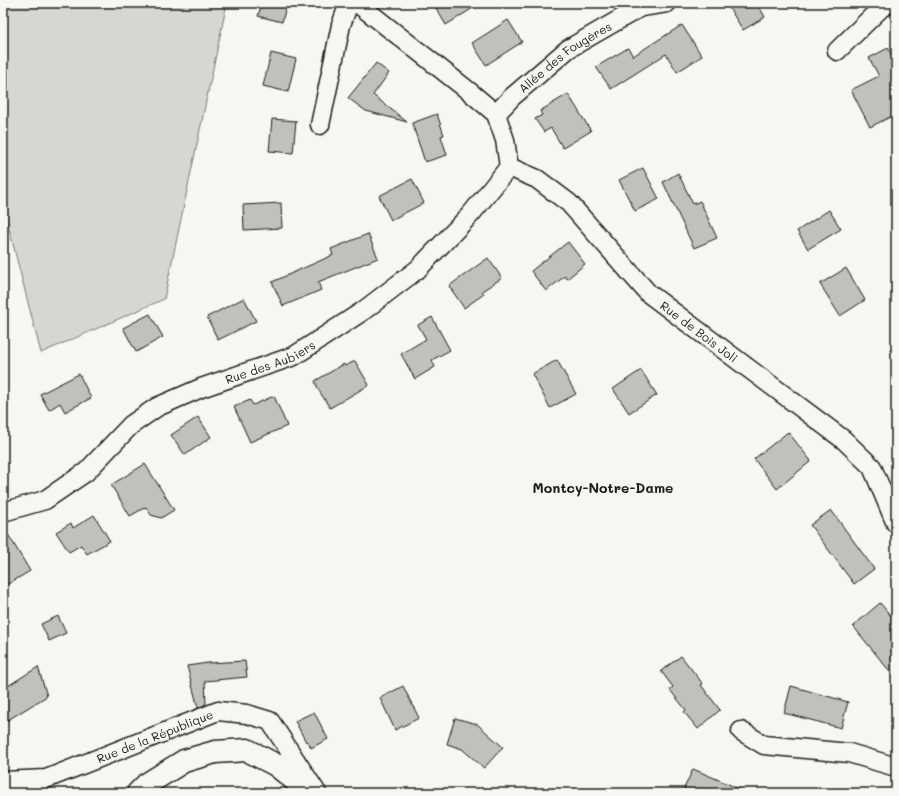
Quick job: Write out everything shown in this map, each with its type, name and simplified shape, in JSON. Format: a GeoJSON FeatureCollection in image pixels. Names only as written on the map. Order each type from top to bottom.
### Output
{"type":"FeatureCollection","features":[{"type":"Feature","properties":{"kind":"street"},"geometry":{"type":"LineString","coordinates":[[320,125],[341,25],[349,3]]}},
{"type":"Feature","properties":{"kind":"street"},"geometry":{"type":"LineString","coordinates":[[357,3],[496,114],[505,140],[509,168]]}},
{"type":"Feature","properties":{"kind":"street","name":"Allée des Fougères"},"geometry":{"type":"LineString","coordinates":[[496,114],[512,97],[568,49],[640,5],[667,3]]}},
{"type":"Feature","properties":{"kind":"street"},"geometry":{"type":"LineString","coordinates":[[837,51],[881,8],[890,3]]}},
{"type":"Feature","properties":{"kind":"street","name":"Rue des Aubiers"},"geometry":{"type":"LineString","coordinates":[[3,512],[45,500],[86,472],[131,424],[157,407],[201,388],[294,356],[363,311],[418,269],[472,214],[509,168]]}},
{"type":"Feature","properties":{"kind":"street","name":"Rue de Bois Joli"},"geometry":{"type":"LineString","coordinates":[[509,168],[537,179],[569,203],[648,293],[844,440],[872,467],[896,524]]}},
{"type":"Feature","properties":{"kind":"street","name":"Rue de la République"},"geometry":{"type":"LineString","coordinates":[[3,781],[46,779],[218,711],[247,714],[270,721],[317,793]]}},
{"type":"Feature","properties":{"kind":"street"},"geometry":{"type":"LineString","coordinates":[[741,731],[764,745],[850,753],[896,767]]}},
{"type":"Feature","properties":{"kind":"street"},"geometry":{"type":"LineString","coordinates":[[138,793],[147,784],[184,761],[215,752],[247,750],[276,765],[311,793]]}},
{"type":"Feature","properties":{"kind":"shaded area"},"geometry":{"type":"Polygon","coordinates":[[[4,3],[227,3],[164,299],[41,353],[7,221],[3,186],[4,3]]]}},
{"type":"Feature","properties":{"kind":"building"},"geometry":{"type":"Polygon","coordinates":[[[262,3],[287,3],[282,22],[258,16],[262,3]]]}},
{"type":"Feature","properties":{"kind":"building"},"geometry":{"type":"Polygon","coordinates":[[[433,3],[481,3],[446,25],[433,3]]]}},
{"type":"Feature","properties":{"kind":"building"},"geometry":{"type":"Polygon","coordinates":[[[726,3],[757,3],[765,17],[743,30],[726,3]]]}},
{"type":"Feature","properties":{"kind":"building"},"geometry":{"type":"Polygon","coordinates":[[[508,20],[522,42],[486,65],[472,43],[508,20]]]}},
{"type":"Feature","properties":{"kind":"building"},"geometry":{"type":"Polygon","coordinates":[[[682,25],[702,56],[677,72],[666,54],[611,89],[596,67],[628,48],[633,56],[682,25]]]}},
{"type":"Feature","properties":{"kind":"building"},"geometry":{"type":"Polygon","coordinates":[[[888,48],[896,64],[896,114],[870,127],[851,90],[879,76],[869,58],[888,48]]]}},
{"type":"Feature","properties":{"kind":"building"},"geometry":{"type":"Polygon","coordinates":[[[271,53],[296,59],[288,92],[263,86],[271,53]]]}},
{"type":"Feature","properties":{"kind":"building"},"geometry":{"type":"Polygon","coordinates":[[[376,63],[389,73],[373,95],[407,122],[366,111],[348,98],[376,63]]]}},
{"type":"Feature","properties":{"kind":"building"},"geometry":{"type":"Polygon","coordinates":[[[568,94],[591,131],[563,148],[551,128],[544,132],[535,119],[542,115],[540,111],[568,94]]]}},
{"type":"Feature","properties":{"kind":"building"},"geometry":{"type":"Polygon","coordinates":[[[437,114],[444,135],[441,136],[447,155],[425,162],[412,123],[437,114]]]}},
{"type":"Feature","properties":{"kind":"building"},"geometry":{"type":"Polygon","coordinates":[[[272,119],[296,121],[293,153],[269,151],[272,119]]]}},
{"type":"Feature","properties":{"kind":"building"},"geometry":{"type":"Polygon","coordinates":[[[643,168],[659,199],[635,211],[619,180],[643,168]]]}},
{"type":"Feature","properties":{"kind":"building"},"geometry":{"type":"Polygon","coordinates":[[[678,173],[693,204],[700,201],[717,238],[694,248],[663,182],[678,173]]]}},
{"type":"Feature","properties":{"kind":"building"},"geometry":{"type":"Polygon","coordinates":[[[412,179],[424,203],[391,220],[379,196],[412,179]]]}},
{"type":"Feature","properties":{"kind":"building"},"geometry":{"type":"Polygon","coordinates":[[[281,203],[282,228],[244,230],[243,205],[281,203]]]}},
{"type":"Feature","properties":{"kind":"building"},"geometry":{"type":"Polygon","coordinates":[[[829,210],[841,229],[808,249],[797,231],[829,210]]]}},
{"type":"Feature","properties":{"kind":"building"},"geometry":{"type":"Polygon","coordinates":[[[368,234],[378,258],[318,282],[321,290],[283,306],[272,282],[333,255],[331,249],[368,234]]]}},
{"type":"Feature","properties":{"kind":"building"},"geometry":{"type":"Polygon","coordinates":[[[568,242],[585,264],[567,279],[565,276],[546,291],[531,271],[568,242]]]}},
{"type":"Feature","properties":{"kind":"building"},"geometry":{"type":"Polygon","coordinates":[[[488,258],[502,278],[482,291],[484,294],[464,308],[449,286],[488,258]]]}},
{"type":"Feature","properties":{"kind":"building"},"geometry":{"type":"Polygon","coordinates":[[[846,268],[865,300],[840,316],[820,284],[846,268]]]}},
{"type":"Feature","properties":{"kind":"building"},"geometry":{"type":"Polygon","coordinates":[[[244,298],[256,321],[218,340],[207,317],[244,298]]]}},
{"type":"Feature","properties":{"kind":"building"},"geometry":{"type":"Polygon","coordinates":[[[150,314],[163,337],[136,352],[123,328],[150,314]]]}},
{"type":"Feature","properties":{"kind":"building"},"geometry":{"type":"Polygon","coordinates":[[[432,317],[450,350],[432,360],[435,367],[415,379],[401,354],[426,339],[418,325],[432,317]]]}},
{"type":"Feature","properties":{"kind":"building"},"geometry":{"type":"Polygon","coordinates":[[[557,360],[576,394],[550,408],[532,374],[557,360]]]}},
{"type":"Feature","properties":{"kind":"building"},"geometry":{"type":"Polygon","coordinates":[[[355,361],[369,385],[330,408],[318,389],[315,381],[344,364],[345,366],[355,361]]]}},
{"type":"Feature","properties":{"kind":"building"},"geometry":{"type":"Polygon","coordinates":[[[641,370],[657,395],[629,413],[613,389],[641,370]]]}},
{"type":"Feature","properties":{"kind":"building"},"geometry":{"type":"Polygon","coordinates":[[[79,374],[91,398],[65,412],[60,403],[49,410],[40,394],[79,374]]]}},
{"type":"Feature","properties":{"kind":"building"},"geometry":{"type":"Polygon","coordinates":[[[274,396],[287,426],[250,442],[234,407],[250,400],[253,405],[274,396]]]}},
{"type":"Feature","properties":{"kind":"building"},"geometry":{"type":"Polygon","coordinates":[[[198,417],[211,437],[185,455],[171,435],[198,417]]]}},
{"type":"Feature","properties":{"kind":"building"},"geometry":{"type":"Polygon","coordinates":[[[788,432],[811,461],[777,489],[754,459],[788,432]]]}},
{"type":"Feature","properties":{"kind":"building"},"geometry":{"type":"Polygon","coordinates":[[[145,464],[174,510],[161,518],[151,515],[146,507],[130,516],[111,485],[145,464]]]}},
{"type":"Feature","properties":{"kind":"building"},"geometry":{"type":"Polygon","coordinates":[[[831,510],[874,569],[854,584],[810,525],[831,510]]]}},
{"type":"Feature","properties":{"kind":"building"},"geometry":{"type":"Polygon","coordinates":[[[94,515],[110,541],[87,554],[81,545],[69,552],[56,532],[71,523],[73,528],[94,515]]]}},
{"type":"Feature","properties":{"kind":"building"},"geometry":{"type":"Polygon","coordinates":[[[3,526],[30,571],[3,587],[3,526]]]}},
{"type":"Feature","properties":{"kind":"building"},"geometry":{"type":"Polygon","coordinates":[[[880,603],[896,622],[896,679],[853,626],[880,603]]]}},
{"type":"Feature","properties":{"kind":"building"},"geometry":{"type":"Polygon","coordinates":[[[58,616],[66,633],[49,641],[41,624],[58,616]]]}},
{"type":"Feature","properties":{"kind":"building"},"geometry":{"type":"Polygon","coordinates":[[[681,656],[703,684],[701,685],[720,710],[698,729],[684,712],[686,710],[670,690],[673,687],[661,671],[681,656]]]}},
{"type":"Feature","properties":{"kind":"building"},"geometry":{"type":"Polygon","coordinates":[[[245,661],[247,677],[205,681],[206,704],[198,708],[187,666],[245,661]]]}},
{"type":"Feature","properties":{"kind":"building"},"geometry":{"type":"Polygon","coordinates":[[[38,667],[47,696],[3,723],[3,689],[38,667]]]}},
{"type":"Feature","properties":{"kind":"building"},"geometry":{"type":"Polygon","coordinates":[[[403,686],[419,718],[395,730],[380,698],[403,686]]]}},
{"type":"Feature","properties":{"kind":"building"},"geometry":{"type":"Polygon","coordinates":[[[791,686],[848,702],[841,728],[784,713],[791,686]]]}},
{"type":"Feature","properties":{"kind":"building"},"geometry":{"type":"Polygon","coordinates":[[[314,712],[328,739],[311,748],[308,741],[306,742],[295,721],[314,712]]]}},
{"type":"Feature","properties":{"kind":"building"},"geometry":{"type":"Polygon","coordinates":[[[455,718],[477,724],[503,747],[484,768],[462,749],[447,744],[455,718]]]}},
{"type":"Feature","properties":{"kind":"building"},"geometry":{"type":"Polygon","coordinates":[[[693,769],[712,777],[749,793],[682,793],[693,769]]]}},
{"type":"Feature","properties":{"kind":"district","name":"Montcy-Notre-Dame"},"geometry":{"type":"Point","coordinates":[603,487]}}]}
